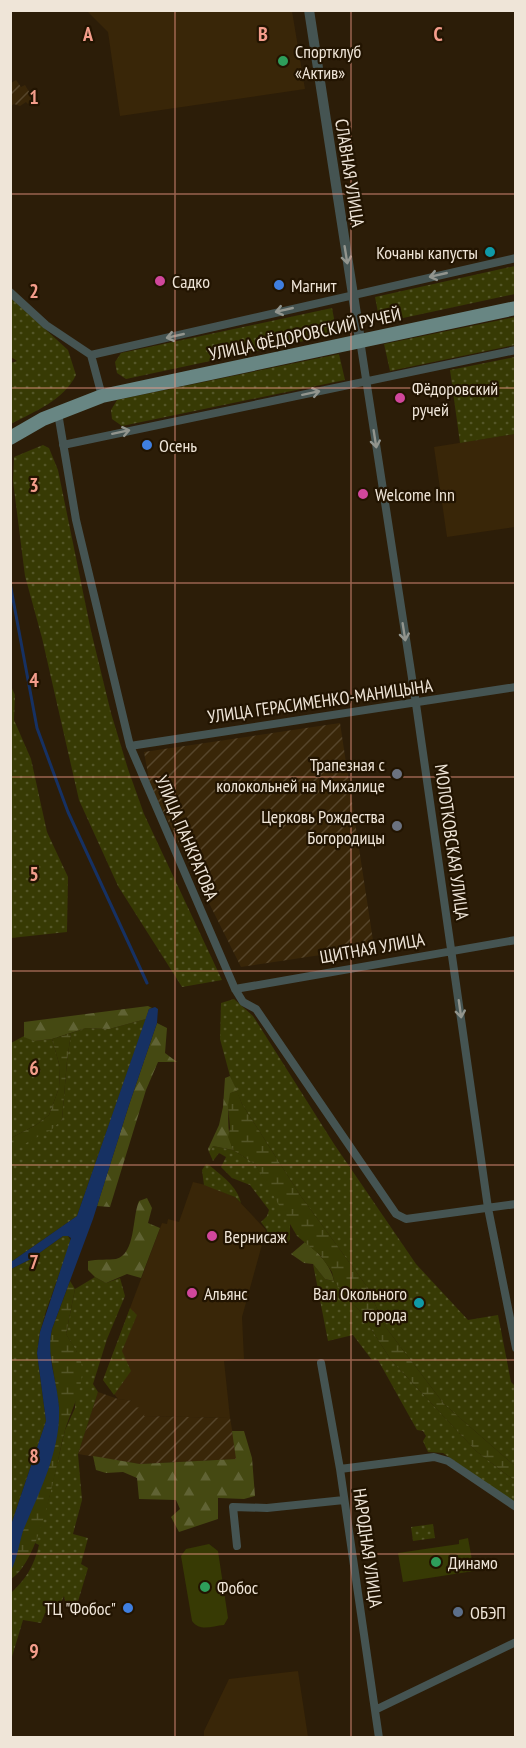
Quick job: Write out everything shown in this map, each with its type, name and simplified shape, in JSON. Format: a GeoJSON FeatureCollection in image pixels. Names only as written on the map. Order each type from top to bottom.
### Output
{"type":"FeatureCollection","features":[{"type":"Feature","properties":{"kind":"main road","name":"УЛИЦА ФЁДОРОВСКИЙ РУЧЕЙ"},"geometry":{"type":"LineString","coordinates":[[10,438],[43,419],[102,396],[516,308]]}},
{"type":"Feature","properties":{"kind":"street","name":"СЛАВНАЯ УЛИЦА"},"geometry":{"type":"LineString","coordinates":[[309,10],[360,340]]}},
{"type":"Feature","properties":{"kind":"street"},"geometry":{"type":"LineString","coordinates":[[91,355],[516,258]]}},
{"type":"Feature","properties":{"kind":"street"},"geometry":{"type":"LineString","coordinates":[[10,292],[46,325],[91,355],[102,396]]}},
{"type":"Feature","properties":{"kind":"street","name":"МОЛОТКОВСКАЯ УЛИЦА"},"geometry":{"type":"LineString","coordinates":[[360,340],[416,704],[488,1208],[516,1348]]}},
{"type":"Feature","properties":{"kind":"street"},"geometry":{"type":"LineString","coordinates":[[63,445],[516,350]]}},
{"type":"Feature","properties":{"kind":"street","name":"УЛИЦА ПАНКРАТОВА"},"geometry":{"type":"LineString","coordinates":[[58,413],[76,519],[130,746],[235,989],[243,1002],[256,1009],[384,1200],[396,1214],[406,1219],[488,1208]]}},
{"type":"Feature","properties":{"kind":"street","name":"УЛИЦА ГЕРАСИМЕНКО-МАНИЦЫНА"},"geometry":{"type":"LineString","coordinates":[[130,746],[516,687]]}},
{"type":"Feature","properties":{"kind":"street","name":"ЩИТНАЯ УЛИЦА"},"geometry":{"type":"LineString","coordinates":[[235,989],[516,940]]}},
{"type":"Feature","properties":{"kind":"street"},"geometry":{"type":"LineString","coordinates":[[488,1208],[516,1204]]}},
{"type":"Feature","properties":{"kind":"street","name":"НАРОДНАЯ УЛИЦА"},"geometry":{"type":"LineString","coordinates":[[321,1363],[340,1469],[379,1737]]}},
{"type":"Feature","properties":{"kind":"street"},"geometry":{"type":"LineString","coordinates":[[340,1469],[434,1457],[448,1461],[516,1507]]}},
{"type":"Feature","properties":{"kind":"street"},"geometry":{"type":"LineString","coordinates":[[237,1546],[233,1507],[267,1508],[344,1500]]}},
{"type":"Feature","properties":{"kind":"street"},"geometry":{"type":"LineString","coordinates":[[375,1710],[516,1642]]}},
{"type":"Feature","properties":{"kind":"shaded area"},"geometry":{"type":"Polygon","coordinates":[[[87,11],[292,11],[305,89],[120,116],[108,32],[87,11]]]}},
{"type":"Feature","properties":{"kind":"shaded area"},"geometry":{"type":"Polygon","coordinates":[[[16,80],[21,87],[25,85],[34,100],[28,104],[26,102],[20,106],[14,104],[11,106],[11,83],[16,80]]]}},
{"type":"Feature","properties":{"kind":"shaded area"},"geometry":{"type":"Polygon","coordinates":[[[515,434],[515,527],[447,537],[434,447],[515,434]]]}},
{"type":"Feature","properties":{"kind":"shaded area"},"geometry":{"type":"Polygon","coordinates":[[[340,723],[374,947],[241,967],[150,785],[144,752],[340,723]]]}},
{"type":"Feature","properties":{"kind":"shaded area"},"geometry":{"type":"Polygon","coordinates":[[[193,1182],[210,1186],[235,1197],[266,1230],[242,1317],[244,1359],[224,1361],[230,1418],[144,1416],[132,1407],[132,1401],[118,1399],[103,1380],[162,1223],[167,1224],[168,1219],[179,1222],[193,1182]]]}},
{"type":"Feature","properties":{"kind":"shaded area"},"geometry":{"type":"Polygon","coordinates":[[[98,1392],[133,1401],[132,1407],[145,1408],[144,1416],[230,1418],[237,1459],[140,1464],[78,1454],[98,1392]]]}},
{"type":"Feature","properties":{"kind":"shaded area"},"geometry":{"type":"Polygon","coordinates":[[[298,1671],[308,1737],[204,1737],[204,1731],[229,1679],[298,1671]]]}},
{"type":"Feature","properties":{"kind":"green space"},"geometry":{"type":"Polygon","coordinates":[[[515,266],[515,294],[380,323],[375,297],[515,266]]]}},
{"type":"Feature","properties":{"kind":"green space"},"geometry":{"type":"Polygon","coordinates":[[[10,297],[68,350],[76,375],[56,399],[11,424],[11,363],[17,361],[11,357],[10,297]]]}},
{"type":"Feature","properties":{"kind":"green space"},"geometry":{"type":"Polygon","coordinates":[[[332,308],[337,334],[126,379],[117,373],[115,362],[121,353],[332,308]]]}},
{"type":"Feature","properties":{"kind":"green space"},"geometry":{"type":"Polygon","coordinates":[[[515,317],[515,345],[390,371],[384,344],[515,317]]]}},
{"type":"Feature","properties":{"kind":"green space"},"geometry":{"type":"Polygon","coordinates":[[[339,354],[345,380],[122,426],[112,419],[111,410],[117,400],[339,354]]]}},
{"type":"Feature","properties":{"kind":"green space"},"geometry":{"type":"Polygon","coordinates":[[[515,357],[515,434],[460,443],[450,370],[515,357]]]}},
{"type":"Feature","properties":{"kind":"green space"},"geometry":{"type":"Polygon","coordinates":[[[43,445],[49,448],[58,470],[91,631],[111,713],[128,769],[144,814],[222,980],[182,987],[118,886],[79,800],[42,638],[25,576],[13,481],[14,457],[43,445]]]}},
{"type":"Feature","properties":{"kind":"green space"},"geometry":{"type":"Polygon","coordinates":[[[11,686],[15,695],[14,720],[31,759],[47,832],[68,877],[67,932],[11,938],[11,686]]]}},
{"type":"Feature","properties":{"kind":"green space"},"geometry":{"type":"Polygon","coordinates":[[[234,999],[253,1016],[334,1144],[416,1264],[468,1320],[498,1315],[511,1382],[515,1386],[515,1466],[444,1404],[384,1325],[368,1288],[300,1195],[242,1104],[230,1076],[220,1039],[221,1003],[234,999]]]}},
{"type":"Feature","properties":{"kind":"green space"},"geometry":{"type":"Polygon","coordinates":[[[148,1006],[152,1008],[149,1009],[146,1019],[109,1029],[86,1028],[52,1039],[34,1041],[24,1037],[24,1022],[148,1006]]]}},
{"type":"Feature","properties":{"kind":"green space"},"geometry":{"type":"Polygon","coordinates":[[[146,1019],[77,1216],[11,1262],[10,1151],[62,1120],[71,1033],[86,1028],[109,1029],[146,1019]]]}},
{"type":"Feature","properties":{"kind":"green space"},"geometry":{"type":"Polygon","coordinates":[[[157,1023],[167,1028],[165,1053],[177,1062],[158,1062],[146,1090],[110,1207],[97,1206],[129,1105],[157,1023]]]}},
{"type":"Feature","properties":{"kind":"green space"},"geometry":{"type":"Polygon","coordinates":[[[71,1033],[62,1120],[51,1130],[11,1151],[11,1138],[36,1125],[49,1115],[59,1088],[60,1067],[52,1039],[71,1033]]]}},
{"type":"Feature","properties":{"kind":"green space"},"geometry":{"type":"Polygon","coordinates":[[[24,1036],[34,1041],[52,1039],[60,1067],[59,1088],[49,1115],[36,1125],[11,1138],[11,1043],[24,1036]]]}},
{"type":"Feature","properties":{"kind":"green space"},"geometry":{"type":"Polygon","coordinates":[[[230,1076],[237,1091],[231,1093],[229,1107],[228,1122],[233,1150],[213,1146],[209,1152],[208,1149],[219,1125],[223,1107],[225,1078],[230,1076]]]}},
{"type":"Feature","properties":{"kind":"green space"},"geometry":{"type":"Polygon","coordinates":[[[237,1091],[242,1104],[300,1195],[368,1288],[384,1325],[444,1404],[515,1466],[515,1481],[476,1451],[391,1360],[359,1310],[334,1281],[332,1272],[320,1255],[297,1236],[255,1164],[233,1150],[228,1137],[230,1128],[228,1105],[230,1093],[237,1091]]]}},
{"type":"Feature","properties":{"kind":"green space"},"geometry":{"type":"Polygon","coordinates":[[[213,1146],[233,1150],[255,1164],[290,1221],[290,1239],[287,1245],[265,1241],[267,1230],[261,1222],[269,1210],[250,1185],[232,1178],[221,1167],[226,1157],[219,1153],[213,1161],[209,1152],[213,1146]]]}},
{"type":"Feature","properties":{"kind":"green space"},"geometry":{"type":"Polygon","coordinates":[[[206,1164],[228,1182],[236,1191],[241,1203],[235,1197],[204,1185],[202,1170],[206,1164]]]}},
{"type":"Feature","properties":{"kind":"green space"},"geometry":{"type":"Polygon","coordinates":[[[147,1198],[152,1208],[148,1223],[160,1228],[141,1278],[127,1274],[106,1283],[95,1277],[88,1270],[88,1261],[116,1259],[122,1256],[130,1243],[139,1201],[147,1198]]]}},
{"type":"Feature","properties":{"kind":"green space"},"geometry":{"type":"Polygon","coordinates":[[[63,1236],[68,1236],[71,1241],[46,1311],[37,1353],[46,1421],[11,1525],[11,1269],[31,1259],[63,1236]]]}},
{"type":"Feature","properties":{"kind":"green space"},"geometry":{"type":"Polygon","coordinates":[[[305,1242],[323,1259],[334,1281],[325,1279],[313,1264],[304,1263],[291,1254],[305,1242]]]}},
{"type":"Feature","properties":{"kind":"green space"},"geometry":{"type":"Polygon","coordinates":[[[313,1264],[325,1279],[334,1281],[359,1310],[391,1360],[476,1451],[515,1481],[515,1503],[443,1453],[428,1452],[423,1441],[426,1436],[423,1431],[417,1430],[378,1360],[372,1360],[353,1335],[328,1341],[313,1264]]]}},
{"type":"Feature","properties":{"kind":"green space"},"geometry":{"type":"Polygon","coordinates":[[[95,1277],[106,1283],[120,1278],[125,1296],[107,1339],[93,1384],[98,1392],[78,1454],[82,1500],[73,1534],[88,1538],[81,1564],[88,1568],[76,1608],[66,1605],[64,1596],[56,1613],[45,1613],[41,1623],[23,1620],[11,1660],[11,1593],[21,1583],[35,1559],[39,1545],[35,1543],[49,1498],[65,1430],[75,1408],[77,1352],[66,1334],[75,1289],[95,1277]]]}},
{"type":"Feature","properties":{"kind":"green space"},"geometry":{"type":"Polygon","coordinates":[[[70,1281],[75,1289],[66,1334],[80,1358],[82,1376],[64,1434],[39,1534],[22,1569],[11,1579],[11,1571],[59,1407],[49,1345],[52,1329],[70,1281]]]}},
{"type":"Feature","properties":{"kind":"green space"},"geometry":{"type":"Polygon","coordinates":[[[130,1308],[137,1315],[122,1351],[131,1371],[114,1395],[103,1380],[130,1308]]]}},
{"type":"Feature","properties":{"kind":"green space"},"geometry":{"type":"Polygon","coordinates":[[[232,1431],[244,1431],[252,1458],[255,1496],[244,1499],[218,1498],[218,1519],[179,1532],[171,1517],[180,1509],[176,1500],[139,1499],[137,1478],[123,1472],[106,1473],[96,1470],[93,1456],[140,1464],[236,1459],[232,1431]]]}},
{"type":"Feature","properties":{"kind":"green space"},"geometry":{"type":"Polygon","coordinates":[[[433,1524],[435,1538],[413,1541],[411,1527],[433,1524]]]}},
{"type":"Feature","properties":{"kind":"green space","name":"Динамо"},"geometry":{"type":"Polygon","coordinates":[[[468,1538],[474,1571],[403,1582],[398,1553],[459,1544],[459,1540],[468,1538]]]}},
{"type":"Feature","properties":{"kind":"green space","name":"Фобос"},"geometry":{"type":"Polygon","coordinates":[[[209,1544],[218,1551],[228,1618],[224,1625],[202,1627],[192,1621],[181,1556],[186,1549],[209,1544]]]}},
{"type":"Feature","properties":{"kind":"water"},"geometry":{"type":"Polygon","coordinates":[[[155,1007],[158,1009],[157,1023],[93,1219],[52,1329],[50,1349],[58,1397],[59,1423],[48,1471],[23,1531],[11,1571],[11,1525],[46,1421],[37,1353],[40,1332],[71,1238],[63,1236],[31,1259],[11,1269],[11,1262],[77,1216],[149,1009],[155,1007]]]}},
{"type":"Feature","properties":{"kind":"waterway"},"geometry":{"type":"LineString","coordinates":[[10,583],[37,728],[68,812],[147,983]]}},
{"type":"Feature","properties":{"kind":"place","name":"Спортклуб «Актив»"},"geometry":{"type":"Point","coordinates":[283,61]}},
{"type":"Feature","properties":{"kind":"place","name":"Кочаны капусты"},"geometry":{"type":"Point","coordinates":[490,252]}},
{"type":"Feature","properties":{"kind":"place","name":"Садко"},"geometry":{"type":"Point","coordinates":[160,281]}},
{"type":"Feature","properties":{"kind":"place","name":"Магнит"},"geometry":{"type":"Point","coordinates":[279,285]}},
{"type":"Feature","properties":{"kind":"place","name":"Фёдоровский ручей"},"geometry":{"type":"Point","coordinates":[400,398]}},
{"type":"Feature","properties":{"kind":"place","name":"Осень"},"geometry":{"type":"Point","coordinates":[147,445]}},
{"type":"Feature","properties":{"kind":"place","name":"Welcome Inn"},"geometry":{"type":"Point","coordinates":[363,494]}},
{"type":"Feature","properties":{"kind":"place","name":"Трапезная с колокольней на Михалице"},"geometry":{"type":"Point","coordinates":[397,774]}},
{"type":"Feature","properties":{"kind":"place","name":"Церковь Рождества Богородицы"},"geometry":{"type":"Point","coordinates":[397,826]}},
{"type":"Feature","properties":{"kind":"place","name":"Вернисаж"},"geometry":{"type":"Point","coordinates":[212,1236]}},
{"type":"Feature","properties":{"kind":"place","name":"Альянс"},"geometry":{"type":"Point","coordinates":[192,1293]}},
{"type":"Feature","properties":{"kind":"place","name":"Вал Окольного города"},"geometry":{"type":"Point","coordinates":[419,1303]}},
{"type":"Feature","properties":{"kind":"place","name":"Динамо"},"geometry":{"type":"Point","coordinates":[436,1562]}},
{"type":"Feature","properties":{"kind":"place","name":"Фобос"},"geometry":{"type":"Point","coordinates":[205,1587]}},
{"type":"Feature","properties":{"kind":"place","name":"ТЦ \"Фобос\""},"geometry":{"type":"Point","coordinates":[128,1608]}},
{"type":"Feature","properties":{"kind":"place","name":"ОБЭП"},"geometry":{"type":"Point","coordinates":[458,1612]}}]}
